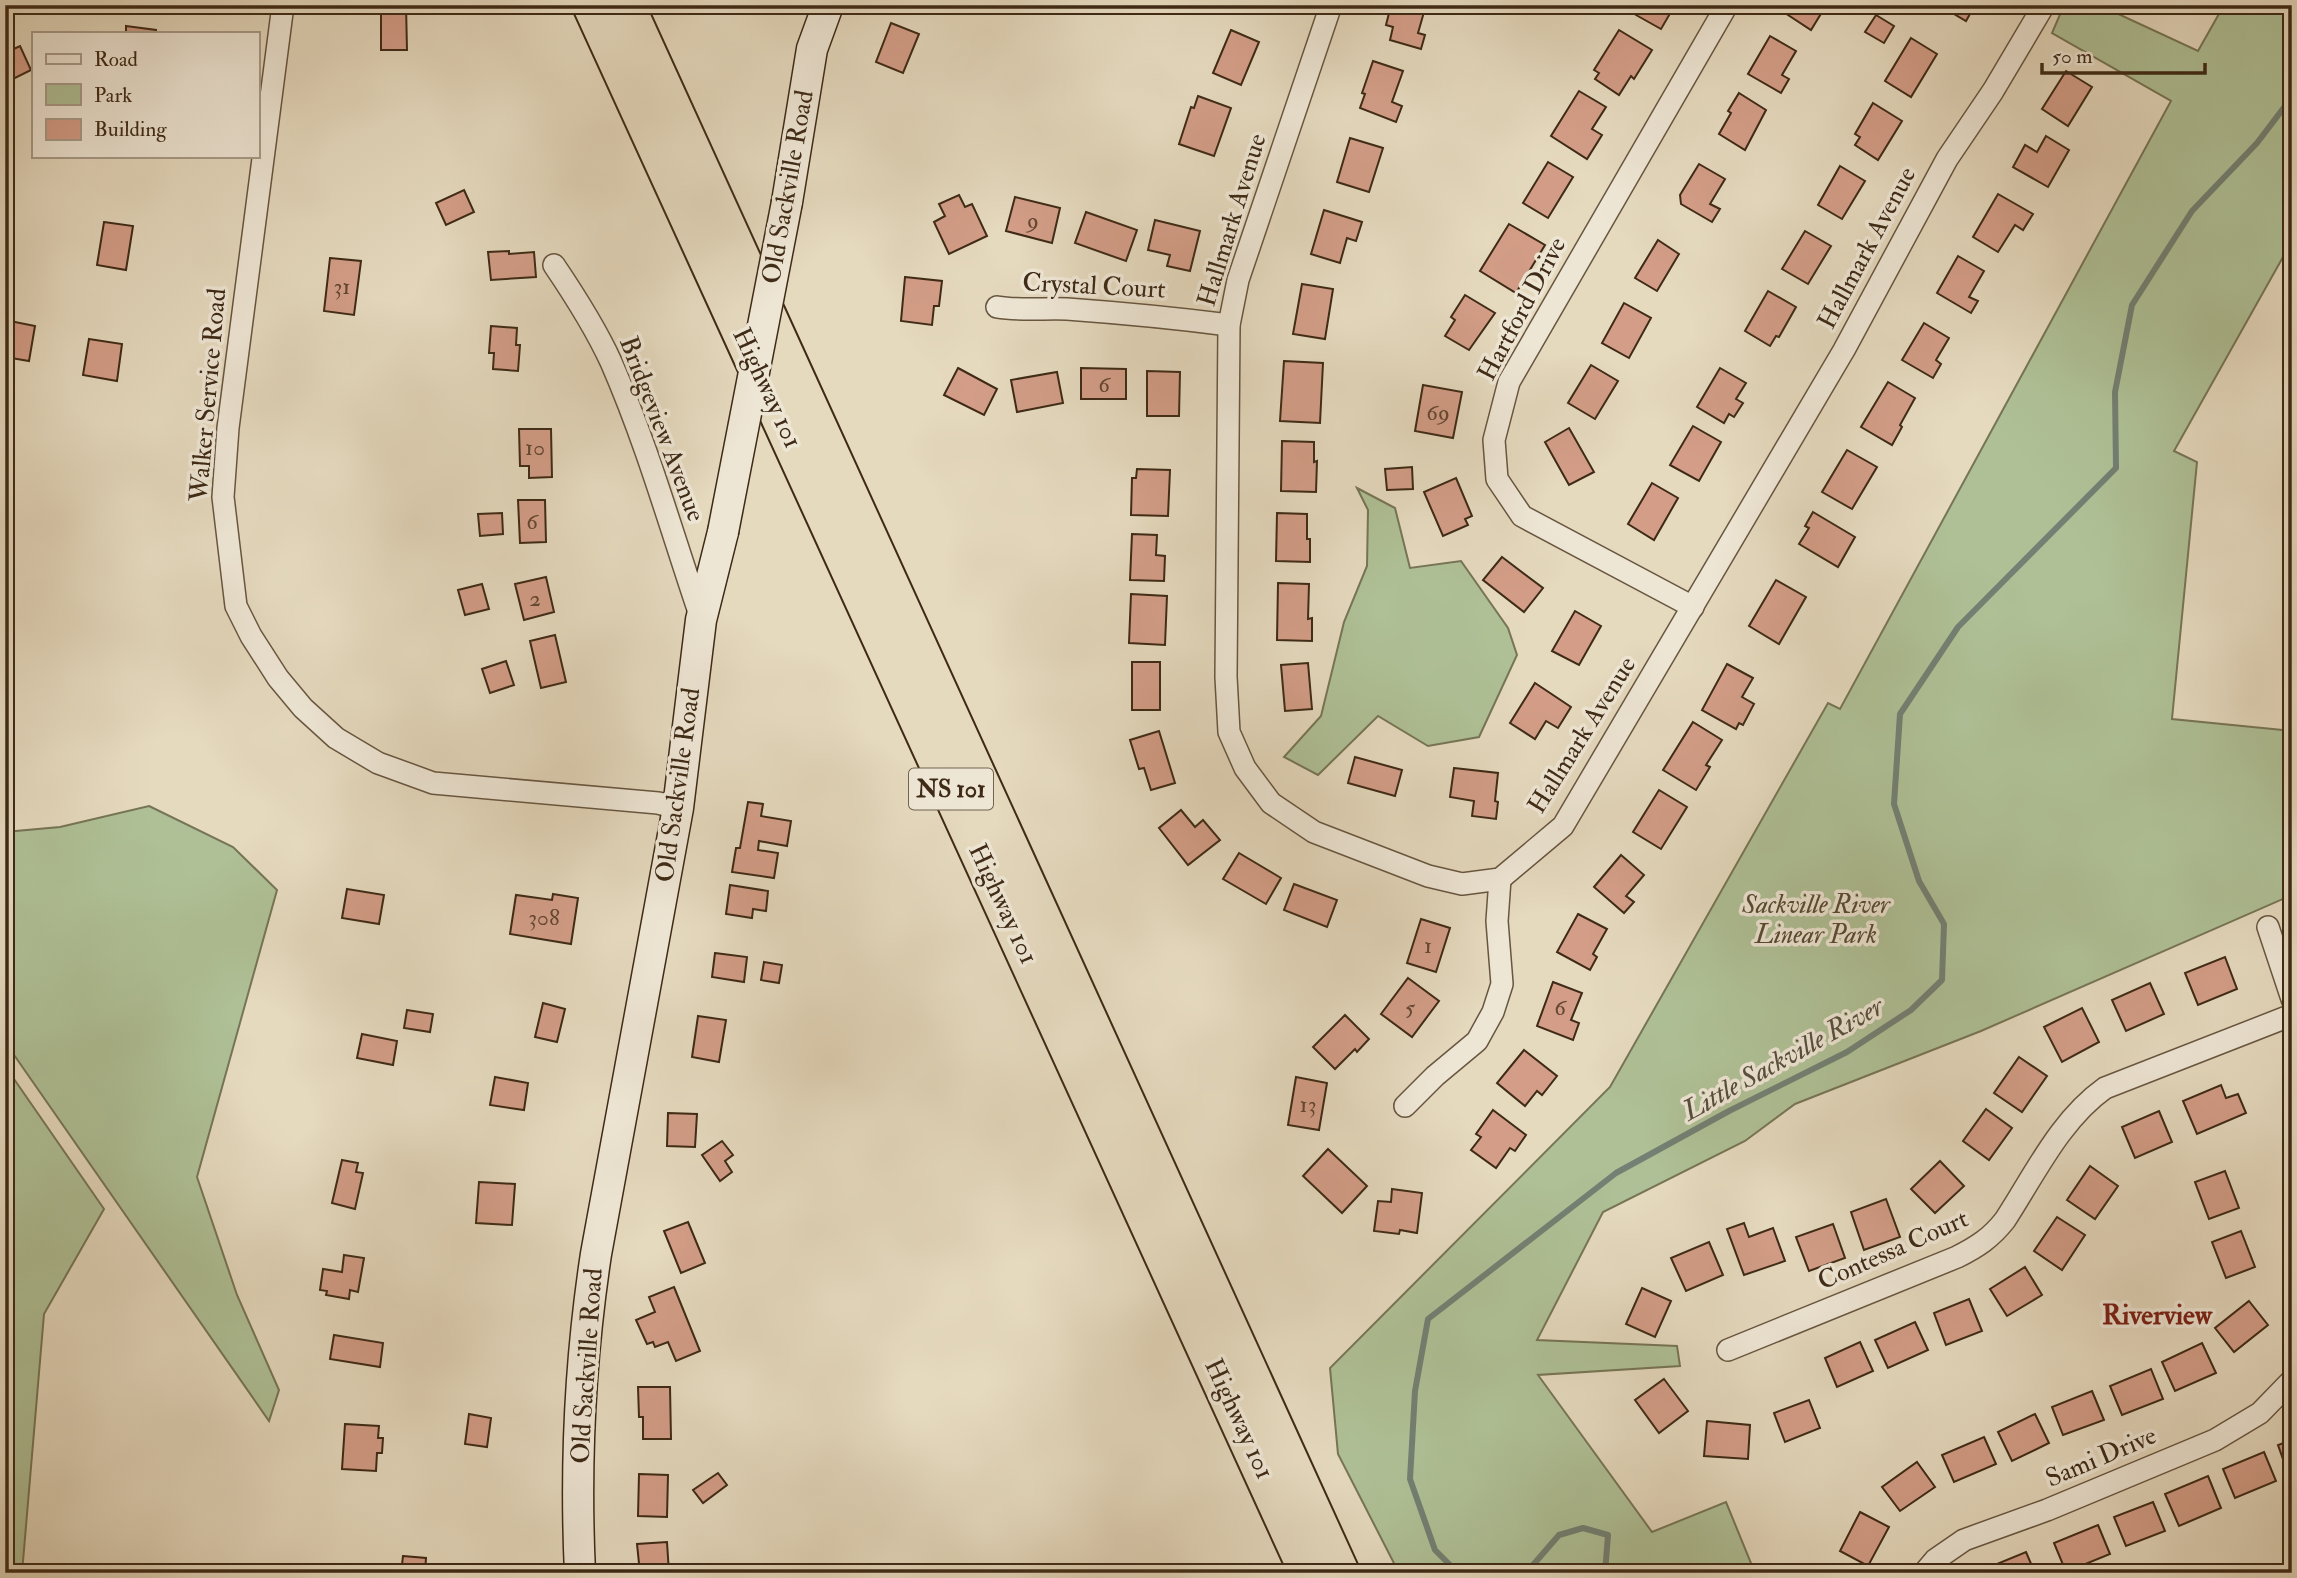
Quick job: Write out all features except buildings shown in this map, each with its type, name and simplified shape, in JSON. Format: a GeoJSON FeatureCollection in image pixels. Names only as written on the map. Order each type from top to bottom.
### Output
{"type":"FeatureCollection","features":[{"type":"Feature","properties":{"kind":"highway","name":"Highway 101"},"geometry":{"type":"LineString","coordinates":[[592,5],[1309,1573]]}},
{"type":"Feature","properties":{"kind":"highway","name":"Highway 101"},"geometry":{"type":"LineString","coordinates":[[625,5],[1340,1573]]}},
{"type":"Feature","properties":{"kind":"street","name":"Walker Service Road"},"geometry":{"type":"LineString","coordinates":[[283,5],[228,428],[223,497],[236,606],[278,678],[303,708],[336,738],[378,762],[432,783],[678,807]]}},
{"type":"Feature","properties":{"kind":"street","name":"Old Sackville Road"},"geometry":{"type":"LineString","coordinates":[[580,1573],[578,1520],[585,1325],[596,1254],[678,807],[701,620],[723,532],[787,202],[812,49],[828,5]]}},
{"type":"Feature","properties":{"kind":"street","name":"Hallmark Avenue"},"geometry":{"type":"LineString","coordinates":[[1331,5],[1238,280],[1229,326],[1226,677],[1229,732],[1245,768],[1271,803],[1314,832],[1428,876],[1462,884],[1500,879],[1563,826],[1844,350],[1947,159],[1993,91],[2044,5]]}},
{"type":"Feature","properties":{"kind":"street","name":"Hartford Drive"},"geometry":{"type":"LineString","coordinates":[[1693,607],[1522,516],[1497,479],[1494,440],[1508,382],[1727,5]]}},
{"type":"Feature","properties":{"kind":"street","name":"Bridgeview Avenue"},"geometry":{"type":"LineString","coordinates":[[554,265],[578,301],[610,361],[639,435],[701,620]]}},
{"type":"Feature","properties":{"kind":"street","name":"Crystal Court"},"geometry":{"type":"LineString","coordinates":[[997,307],[1142,314],[1229,326]]}},
{"type":"Feature","properties":{"kind":"street"},"geometry":{"type":"LineString","coordinates":[[1405,1106],[1435,1076],[1477,1041],[1493,1012],[1502,984],[1497,920],[1500,879]]}},
{"type":"Feature","properties":{"kind":"street"},"geometry":{"type":"LineString","coordinates":[[2268,927],[2292,999]]}},
{"type":"Feature","properties":{"kind":"street","name":"Contessa Court"},"geometry":{"type":"LineString","coordinates":[[1728,1350],[1981,1245],[2005,1220],[2072,1116],[2087,1101],[2105,1088],[2292,1015]]}},
{"type":"Feature","properties":{"kind":"street","name":"Sami Drive"},"geometry":{"type":"LineString","coordinates":[[1924,1573],[1935,1560],[1964,1540],[2047,1510],[2215,1440],[2260,1413],[2292,1380]]}},
{"type":"Feature","properties":{"kind":"green space","name":"Sackville River Linear Park"},"geometry":{"type":"Polygon","coordinates":[[[2064,5],[2099,5],[2198,51],[2224,5],[2292,5],[2292,241],[2174,451],[2197,462],[2172,719],[2292,731],[2292,895],[1981,1031],[1795,1104],[1745,1141],[1603,1212],[1537,1340],[1677,1346],[1680,1366],[1538,1375],[1652,1532],[1726,1502],[1755,1573],[1399,1573],[1338,1454],[1330,1368],[1610,1087],[1828,703],[1840,709],[2171,101],[2052,33],[2064,5]]]}},
{"type":"Feature","properties":{"kind":"green space"},"geometry":{"type":"Polygon","coordinates":[[[1357,488],[1395,508],[1410,568],[1461,561],[1508,628],[1517,655],[1479,737],[1428,746],[1378,716],[1318,775],[1284,757],[1321,716],[1344,622],[1367,566],[1368,510],[1357,488]]]}},
{"type":"Feature","properties":{"kind":"green space"},"geometry":{"type":"Polygon","coordinates":[[[149,806],[233,847],[277,890],[197,1177],[237,1295],[279,1390],[269,1421],[5,1042],[5,832],[60,827],[149,806]]]}},
{"type":"Feature","properties":{"kind":"green space"},"geometry":{"type":"Polygon","coordinates":[[[5,1066],[104,1209],[44,1314],[22,1573],[5,1573],[5,1066]]]}},
{"type":"Feature","properties":{"kind":"waterway","name":"Little Sackville River"},"geometry":{"type":"LineString","coordinates":[[1458,1573],[1435,1550],[1410,1479],[1415,1391],[1428,1319],[1616,1173],[1729,1111],[1847,1052],[1911,1010],[1942,980],[1944,924],[1919,881],[1894,804],[1900,714],[1958,627],[2116,468],[2115,392],[2132,305],[2192,211],[2257,143],[2292,97]]}},
{"type":"Feature","properties":{"kind":"waterway","name":"Little Sackville River"},"geometry":{"type":"LineString","coordinates":[[1526,1573],[1559,1535],[1583,1528],[1608,1535],[1605,1573]]}},
{"type":"Feature","properties":{"kind":"district","name":"Riverview"},"geometry":{"type":"Point","coordinates":[2157,1315]}}]}
